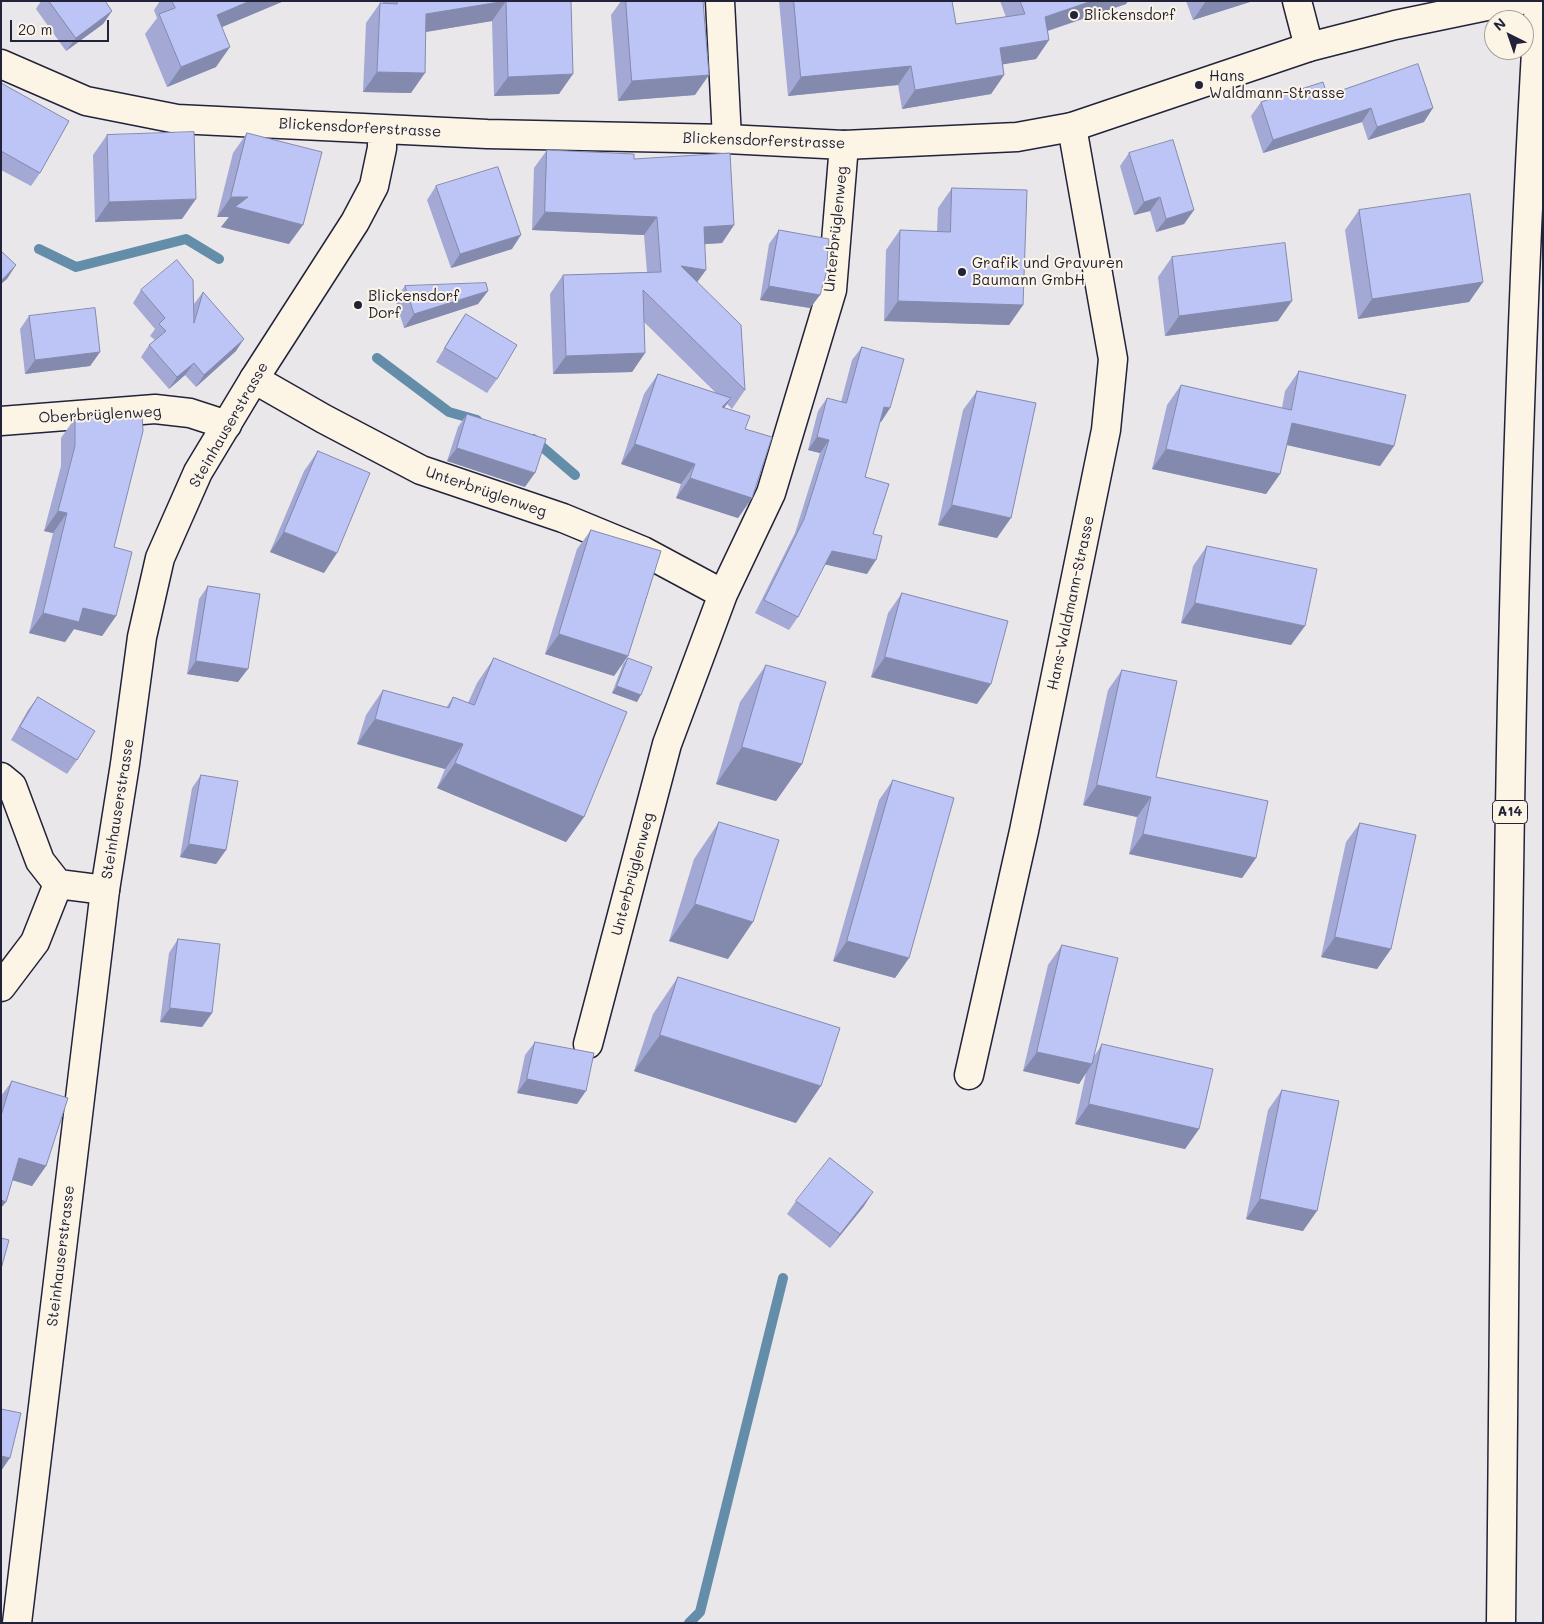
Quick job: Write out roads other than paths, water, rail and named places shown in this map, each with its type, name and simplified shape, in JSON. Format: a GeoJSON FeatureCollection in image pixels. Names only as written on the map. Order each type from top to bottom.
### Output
{"type":"FeatureCollection","features":[{"type":"Feature","properties":{"kind":"main road"},"geometry":{"type":"LineString","coordinates":[[720,1],[727,138]]}},
{"type":"Feature","properties":{"kind":"main road"},"geometry":{"type":"LineString","coordinates":[[1297,1],[1309,47]]}},
{"type":"Feature","properties":{"kind":"main road","name":"A14"},"geometry":{"type":"LineString","coordinates":[[1501,1623],[1516,524],[1525,281],[1539,1]]}},
{"type":"Feature","properties":{"kind":"main road","name":"Blickensdorferstrasse"},"geometry":{"type":"LineString","coordinates":[[1,64],[86,101],[177,119],[382,130],[487,134],[727,138],[844,145],[1017,137],[1072,127],[1309,47],[1396,25],[1509,2]]}},
{"type":"Feature","properties":{"kind":"main road","name":"Hans-Waldmann-Strasse"},"geometry":{"type":"LineString","coordinates":[[969,1075],[1024,831],[1106,430],[1113,359],[1072,127]]}},
{"type":"Feature","properties":{"kind":"main road","name":"Steinhauserstrasse"},"geometry":{"type":"LineString","coordinates":[[17,1623],[105,890],[125,764],[142,636],[160,558],[198,472],[254,379],[355,222],[374,186],[382,148],[382,130]]}},
{"type":"Feature","properties":{"kind":"main road","name":"Unterbrüglenweg"},"geometry":{"type":"LineString","coordinates":[[588,1044],[668,744],[723,594],[771,493],[832,290],[844,145]]}},
{"type":"Feature","properties":{"kind":"main road","name":"Unterbrüglenweg"},"geometry":{"type":"LineString","coordinates":[[254,379],[324,419],[421,470],[562,518],[643,551],[723,594]]}},
{"type":"Feature","properties":{"kind":"main road","name":"Oberbrüglenweg"},"geometry":{"type":"LineString","coordinates":[[1,422],[155,409],[190,413],[227,425]]}},
{"type":"Feature","properties":{"kind":"main road"},"geometry":{"type":"LineString","coordinates":[[1,777],[12,786],[40,861],[58,884],[34,942],[1,987]]}},
{"type":"Feature","properties":{"kind":"main road","name":"Steinhauserstrasse"},"geometry":{"type":"LineString","coordinates":[[58,884],[105,890]]}},
{"type":"Feature","properties":{"kind":"waterway"},"geometry":{"type":"LineString","coordinates":[[39,249],[76,267],[186,239],[219,259]]}},
{"type":"Feature","properties":{"kind":"waterway"},"geometry":{"type":"LineString","coordinates":[[377,358],[449,412],[477,420]]}},
{"type":"Feature","properties":{"kind":"waterway"},"geometry":{"type":"LineString","coordinates":[[533,439],[575,475]]}},
{"type":"Feature","properties":{"kind":"waterway"},"geometry":{"type":"LineString","coordinates":[[689,1623],[700,1612],[783,1278]]}},
{"type":"Feature","properties":{"kind":"place","name":"Blickensdorf"},"geometry":{"type":"Point","coordinates":[1074,15]}},
{"type":"Feature","properties":{"kind":"place","name":"Hans Waldmann-Strasse"},"geometry":{"type":"Point","coordinates":[1199,85]}},
{"type":"Feature","properties":{"kind":"place","name":"Grafik und Gravuren Baumann GmbH"},"geometry":{"type":"Point","coordinates":[962,272]}},
{"type":"Feature","properties":{"kind":"place","name":"Blickensdorf Dorf"},"geometry":{"type":"Point","coordinates":[358,305]}}]}
